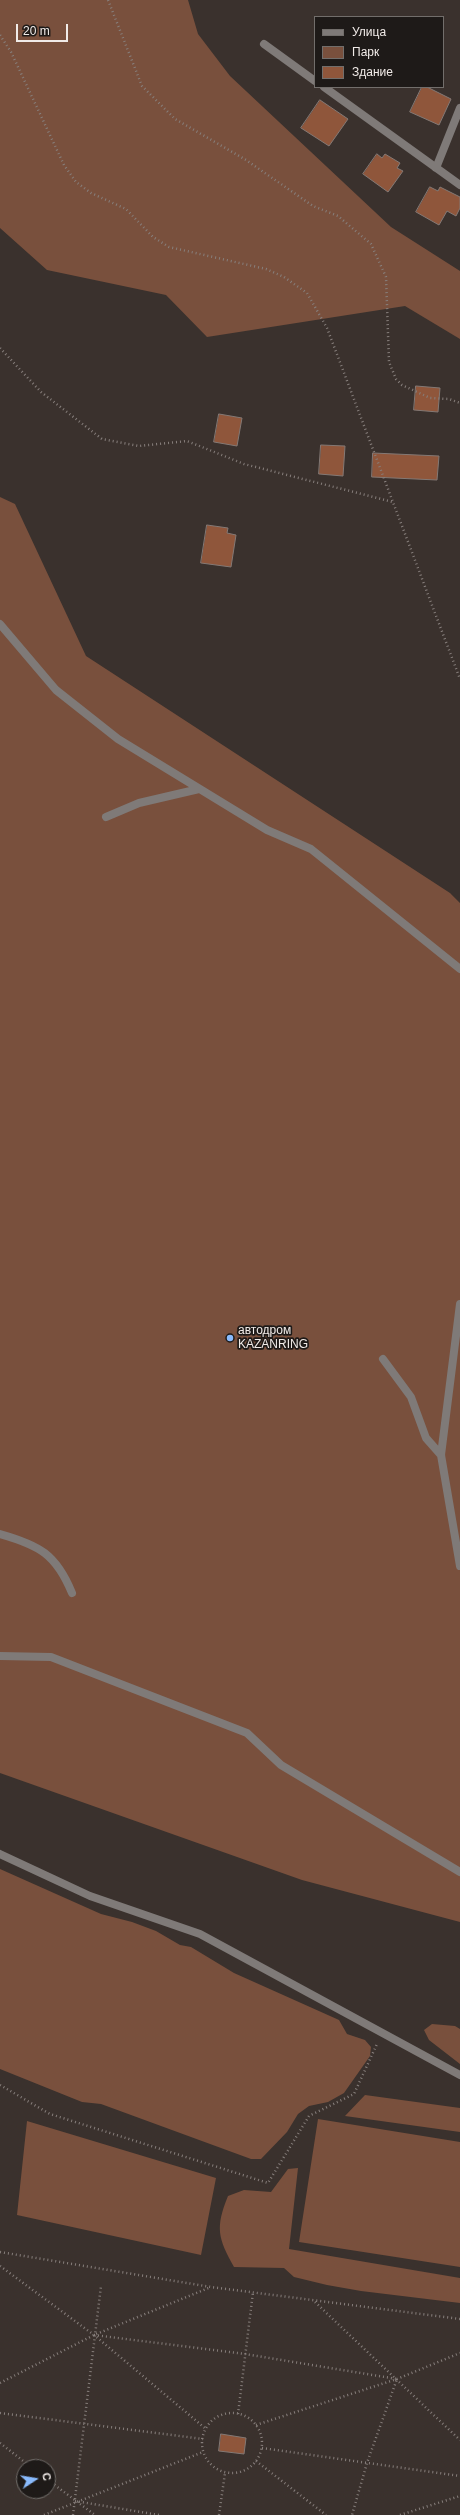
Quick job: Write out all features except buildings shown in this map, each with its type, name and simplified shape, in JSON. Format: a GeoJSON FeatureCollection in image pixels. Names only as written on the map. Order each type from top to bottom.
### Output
{"type":"FeatureCollection","features":[{"type":"Feature","properties":{"kind":"street"},"geometry":{"type":"LineString","coordinates":[[264,44],[314,80]]}},
{"type":"Feature","properties":{"kind":"street"},"geometry":{"type":"LineString","coordinates":[[325,88],[460,185]]}},
{"type":"Feature","properties":{"kind":"street"},"geometry":{"type":"LineString","coordinates":[[436,168],[460,108]]}},
{"type":"Feature","properties":{"kind":"street"},"geometry":{"type":"LineString","coordinates":[[0,624],[56,690],[118,739],[268,830],[311,849],[460,969]]}},
{"type":"Feature","properties":{"kind":"street"},"geometry":{"type":"LineString","coordinates":[[106,817],[139,803],[199,789]]}},
{"type":"Feature","properties":{"kind":"street"},"geometry":{"type":"LineString","coordinates":[[460,1304],[441,1455],[460,1566]]}},
{"type":"Feature","properties":{"kind":"street"},"geometry":{"type":"LineString","coordinates":[[383,1359],[411,1397],[426,1438],[441,1455]]}},
{"type":"Feature","properties":{"kind":"street"},"geometry":{"type":"LineString","coordinates":[[0,1534],[38,1549],[54,1559],[64,1573],[72,1593]]}},
{"type":"Feature","properties":{"kind":"street"},"geometry":{"type":"LineString","coordinates":[[0,1656],[51,1657],[247,1733],[281,1765],[460,1872]]}},
{"type":"Feature","properties":{"kind":"street"},"geometry":{"type":"LineString","coordinates":[[0,1854],[90,1896],[200,1934],[460,2075]]}},
{"type":"Feature","properties":{"kind":"path"},"geometry":{"type":"LineString","coordinates":[[108,0],[142,86],[175,119],[246,160],[313,206],[338,216],[371,244],[386,277],[389,362],[396,379],[402,385],[430,398],[450,399],[460,403]]}},
{"type":"Feature","properties":{"kind":"path"},"geometry":{"type":"LineString","coordinates":[[0,35],[11,52],[64,165],[76,182],[91,193],[126,209],[153,237],[169,247],[266,269],[284,277],[307,293],[326,328],[460,679]]}},
{"type":"Feature","properties":{"kind":"path"},"geometry":{"type":"LineString","coordinates":[[0,348],[41,392],[102,439],[139,446],[187,441],[244,464],[393,502]]}},
{"type":"Feature","properties":{"kind":"path"},"geometry":{"type":"LineString","coordinates":[[0,2085],[50,2114],[268,2183],[309,2116],[354,2094],[383,2032]]}},
{"type":"Feature","properties":{"kind":"path"},"geometry":{"type":"LineString","coordinates":[[0,2252],[211,2287],[460,2319]]}},
{"type":"Feature","properties":{"kind":"path"},"geometry":{"type":"LineString","coordinates":[[0,2266],[94,2335],[206,2429]]}},
{"type":"Feature","properties":{"kind":"path"},"geometry":{"type":"LineString","coordinates":[[72,2515],[75,2501],[101,2286]]}},
{"type":"Feature","properties":{"kind":"path"},"geometry":{"type":"LineString","coordinates":[[0,2382],[94,2335],[211,2287]]}},
{"type":"Feature","properties":{"kind":"path"},"geometry":{"type":"LineString","coordinates":[[238,2414],[253,2292]]}},
{"type":"Feature","properties":{"kind":"path"},"geometry":{"type":"LineString","coordinates":[[315,2301],[460,2440]]}},
{"type":"Feature","properties":{"kind":"path"},"geometry":{"type":"LineString","coordinates":[[94,2335],[245,2354],[397,2379]]}},
{"type":"Feature","properties":{"kind":"path"},"geometry":{"type":"LineString","coordinates":[[256,2425],[397,2379],[460,2353]]}},
{"type":"Feature","properties":{"kind":"path"},"geometry":{"type":"LineString","coordinates":[[352,2515],[367,2463],[397,2379]]}},
{"type":"Feature","properties":{"kind":"path"},"geometry":{"type":"LineString","coordinates":[[0,2412],[202,2439]]}},
{"type":"Feature","properties":{"kind":"path"},"geometry":{"type":"LineString","coordinates":[[223,2414],[238,2414],[251,2420],[256,2425],[262,2440],[262,2448],[256,2461],[241,2472],[225,2472],[211,2465],[203,2452],[202,2439],[206,2429],[217,2418],[223,2414]]}},
{"type":"Feature","properties":{"kind":"path"},"geometry":{"type":"LineString","coordinates":[[0,2443],[21,2459]]}},
{"type":"Feature","properties":{"kind":"path"},"geometry":{"type":"LineString","coordinates":[[262,2448],[460,2476]]}},
{"type":"Feature","properties":{"kind":"path"},"geometry":{"type":"LineString","coordinates":[[44,2515],[75,2501],[203,2452]]}},
{"type":"Feature","properties":{"kind":"path"},"geometry":{"type":"LineString","coordinates":[[256,2461],[326,2515]]}},
{"type":"Feature","properties":{"kind":"path"},"geometry":{"type":"LineString","coordinates":[[219,2515],[225,2472]]}},
{"type":"Feature","properties":{"kind":"path"},"geometry":{"type":"LineString","coordinates":[[56,2486],[95,2515]]}},
{"type":"Feature","properties":{"kind":"path"},"geometry":{"type":"LineString","coordinates":[[400,2515],[460,2496]]}},
{"type":"Feature","properties":{"kind":"path"},"geometry":{"type":"LineString","coordinates":[[75,2501],[159,2515]]}},
{"type":"Feature","properties":{"kind":"green space"},"geometry":{"type":"Polygon","coordinates":[[[0,0],[188,0],[198,34],[230,76],[391,227],[460,271],[460,339],[405,306],[207,337],[166,295],[47,270],[0,228],[0,0]]]}},
{"type":"Feature","properties":{"kind":"green space","name":"автодром KAZANRING"},"geometry":{"type":"Polygon","coordinates":[[[0,497],[15,504],[86,656],[450,893],[460,903],[460,1922],[302,1880],[0,1773],[0,497]]]}},
{"type":"Feature","properties":{"kind":"green space"},"geometry":{"type":"Polygon","coordinates":[[[0,1869],[101,1914],[132,1922],[156,1931],[180,1945],[191,1947],[234,1973],[339,2020],[347,2034],[365,2040],[371,2047],[370,2056],[344,2093],[328,2102],[309,2106],[298,2114],[287,2132],[261,2159],[251,2159],[101,2104],[82,2102],[0,2069],[0,1869]]]}},
{"type":"Feature","properties":{"kind":"green space"},"geometry":{"type":"Polygon","coordinates":[[[432,2024],[455,2026],[460,2029],[460,2064],[429,2040],[424,2030],[432,2024]]]}},
{"type":"Feature","properties":{"kind":"green space"},"geometry":{"type":"Polygon","coordinates":[[[365,2095],[460,2108],[460,2132],[345,2116],[365,2095]]]}},
{"type":"Feature","properties":{"kind":"green space"},"geometry":{"type":"Polygon","coordinates":[[[318,2119],[460,2142],[460,2267],[299,2242],[318,2119]]]}},
{"type":"Feature","properties":{"kind":"green space"},"geometry":{"type":"Polygon","coordinates":[[[27,2121],[216,2178],[201,2255],[17,2215],[27,2121]]]}},
{"type":"Feature","properties":{"kind":"green space"},"geometry":{"type":"Polygon","coordinates":[[[298,2168],[289,2249],[460,2278],[460,2303],[361,2291],[327,2285],[294,2277],[284,2268],[234,2267],[224,2248],[220,2233],[221,2217],[228,2196],[244,2190],[271,2192],[288,2169],[298,2168]]]}},
{"type":"Feature","properties":{"kind":"place","name":"автодром KAZANRING"},"geometry":{"type":"Point","coordinates":[230,1338]}}]}
